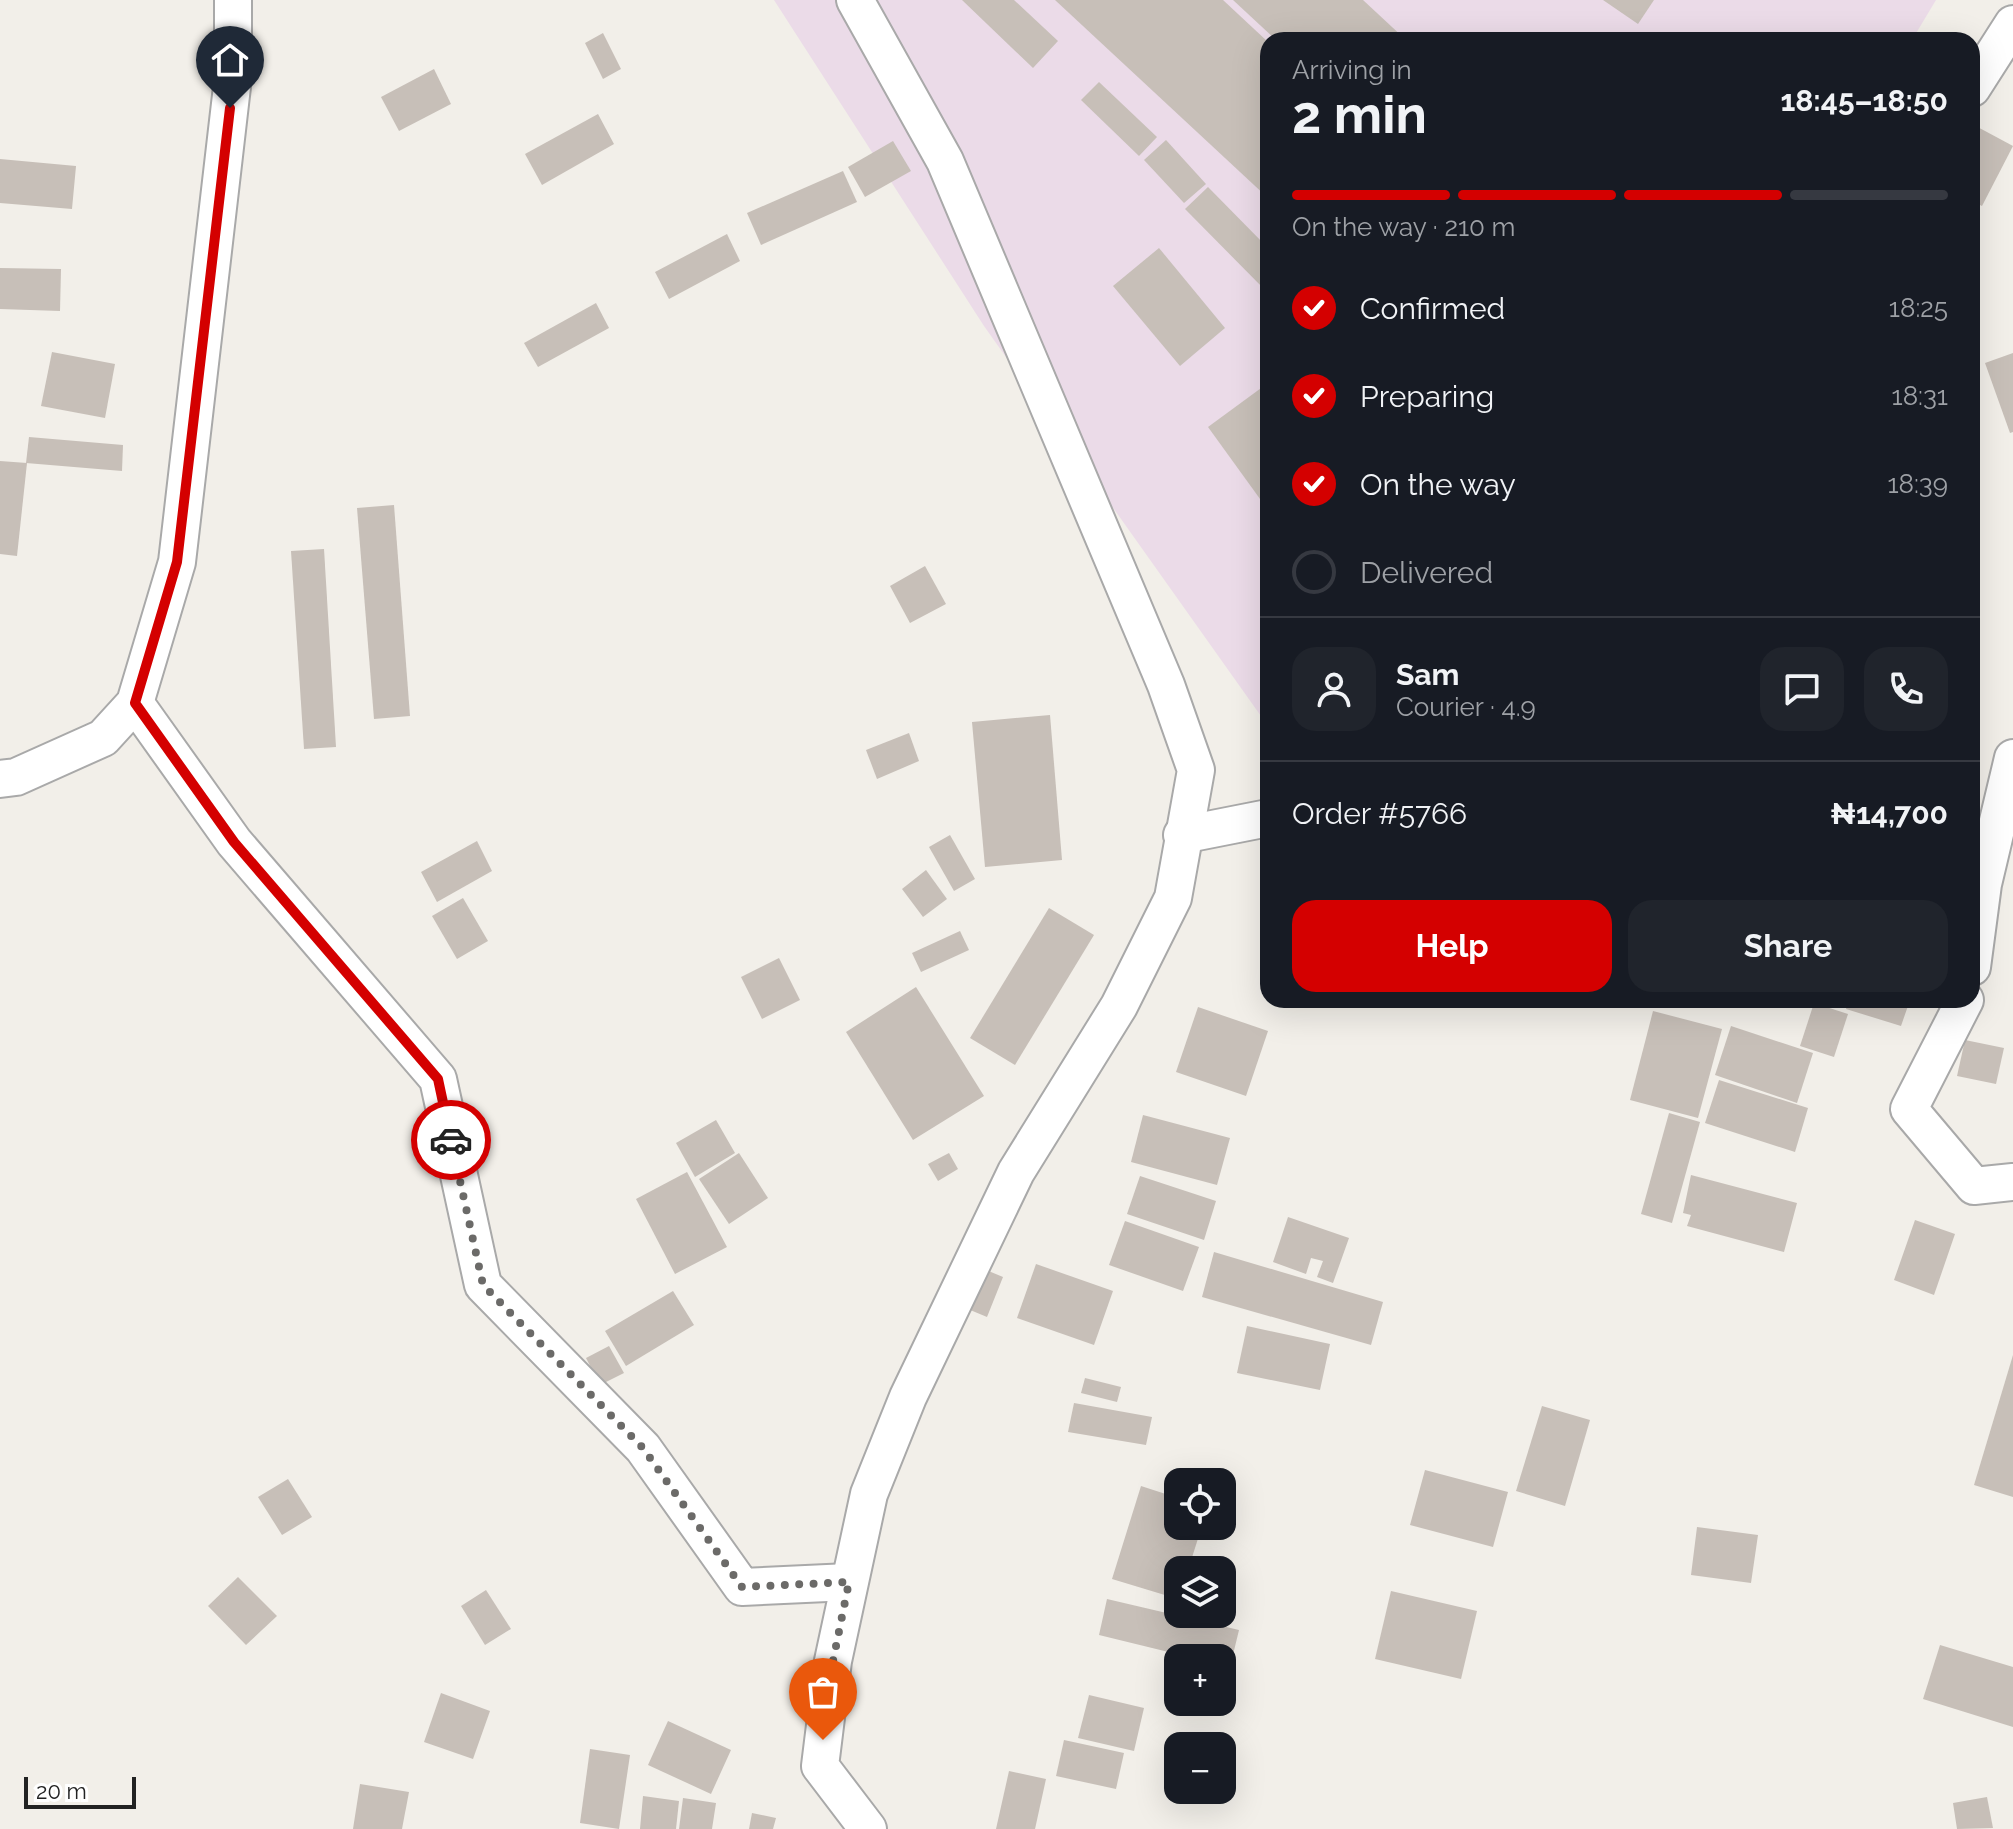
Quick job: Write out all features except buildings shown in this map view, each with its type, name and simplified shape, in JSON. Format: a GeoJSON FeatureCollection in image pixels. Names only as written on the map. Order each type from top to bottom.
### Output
{"type":"FeatureCollection","features":[{"type":"Feature","properties":{"kind":"street"},"geometry":{"type":"LineString","coordinates":[[0,779],[16,777],[103,738],[135,703],[177,562],[233,78],[233,0]]}},
{"type":"Feature","properties":{"kind":"street"},"geometry":{"type":"LineString","coordinates":[[855,0],[945,161],[1166,685],[1196,770],[1173,898],[1119,1006],[1016,1172],[908,1397],[869,1494],[833,1661],[820,1766],[868,1829]]}},
{"type":"Feature","properties":{"kind":"street"},"geometry":{"type":"LineString","coordinates":[[1980,76],[2013,24]]}},
{"type":"Feature","properties":{"kind":"street"},"geometry":{"type":"LineString","coordinates":[[135,703],[234,842],[438,1079],[483,1285],[643,1448],[742,1587],[849,1582]]}},
{"type":"Feature","properties":{"kind":"street"},"geometry":{"type":"LineString","coordinates":[[1980,907],[2013,758]]}},
{"type":"Feature","properties":{"kind":"street"},"geometry":{"type":"LineString","coordinates":[[1182,835],[1260,820]]}},
{"type":"Feature","properties":{"kind":"street"},"geometry":{"type":"LineString","coordinates":[[1961,1008],[1909,1109],[1974,1186],[2013,1182]]}},
{"type":"Feature","properties":{"kind":"shaded area"},"geometry":{"type":"Polygon","coordinates":[[[774,0],[1936,0],[1917,32],[1260,32],[1260,715],[984,326],[774,0]]]}},
{"type":"Feature","properties":{"kind":"way so far"},"geometry":{"type":"LineString","coordinates":[[451,1140],[483,1285],[643,1448],[742,1587],[849,1582],[833,1661],[823,1740]]}},
{"type":"Feature","properties":{"kind":"route"},"geometry":{"type":"LineString","coordinates":[[230,108],[177,562],[135,703],[234,842],[438,1079],[451,1140]]}}]}
